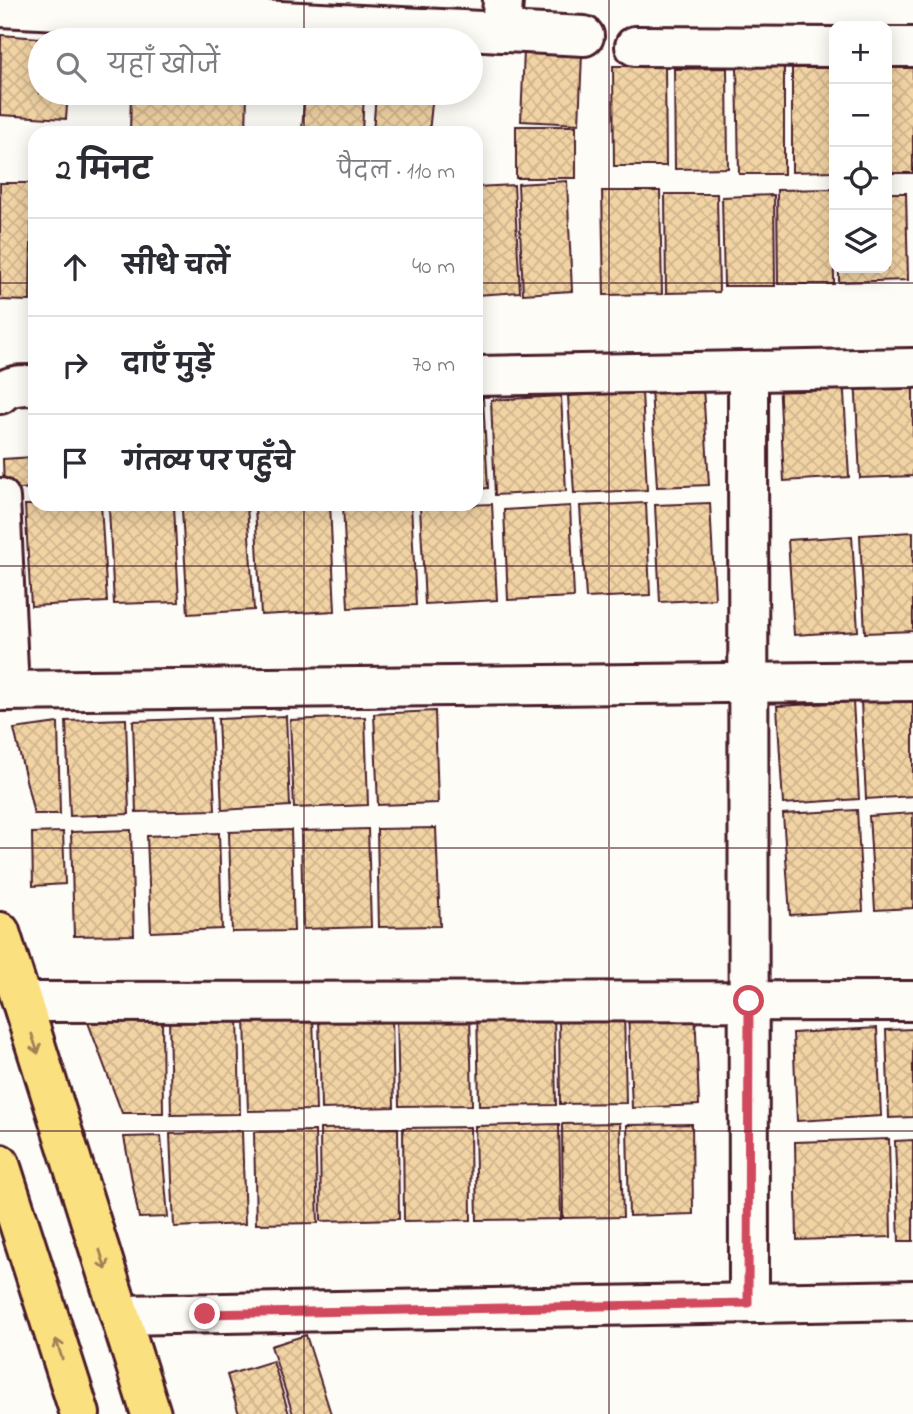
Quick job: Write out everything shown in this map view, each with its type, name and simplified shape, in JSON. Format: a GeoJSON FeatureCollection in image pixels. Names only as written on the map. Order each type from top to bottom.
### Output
{"type":"FeatureCollection","features":[{"type":"Feature","properties":{"kind":"main road"},"geometry":{"type":"LineString","coordinates":[[0,932],[151,1414]]}},
{"type":"Feature","properties":{"kind":"main road"},"geometry":{"type":"LineString","coordinates":[[0,1164],[80,1414]]}},
{"type":"Feature","properties":{"kind":"street"},"geometry":{"type":"LineString","coordinates":[[0,7],[88,6],[502,16],[584,36]]}},
{"type":"Feature","properties":{"kind":"street"},"geometry":{"type":"LineString","coordinates":[[635,46],[829,47]]}},
{"type":"Feature","properties":{"kind":"street"},"geometry":{"type":"LineString","coordinates":[[892,47],[913,47]]}},
{"type":"Feature","properties":{"kind":"street"},"geometry":{"type":"LineString","coordinates":[[483,376],[913,368]]}},
{"type":"Feature","properties":{"kind":"street"},"geometry":{"type":"LineString","coordinates":[[748,371],[748,1303]]}},
{"type":"Feature","properties":{"kind":"street"},"geometry":{"type":"LineString","coordinates":[[0,394],[15,385],[28,385]]}},
{"type":"Feature","properties":{"kind":"street"},"geometry":{"type":"LineString","coordinates":[[0,498],[4,691],[913,681]]}},
{"type":"Feature","properties":{"kind":"street"},"geometry":{"type":"LineString","coordinates":[[22,1002],[913,1001]]}},
{"type":"Feature","properties":{"kind":"street"},"geometry":{"type":"LineString","coordinates":[[121,1315],[913,1300]]}},
{"type":"Feature","properties":{"kind":"building"},"geometry":{"type":"Polygon","coordinates":[[[1,35],[28,37],[28,105],[67,105],[66,119],[0,115],[1,35]]]}},
{"type":"Feature","properties":{"kind":"building"},"geometry":{"type":"Polygon","coordinates":[[[524,51],[582,54],[579,124],[521,121],[524,51]]]}},
{"type":"Feature","properties":{"kind":"building"},"geometry":{"type":"Polygon","coordinates":[[[784,65],[784,174],[739,174],[737,66],[784,65]]]}},
{"type":"Feature","properties":{"kind":"building"},"geometry":{"type":"Polygon","coordinates":[[[613,66],[665,66],[666,166],[614,166],[613,66]]]}},
{"type":"Feature","properties":{"kind":"building"},"geometry":{"type":"Polygon","coordinates":[[[727,68],[728,168],[675,169],[674,69],[727,68]]]}},
{"type":"Feature","properties":{"kind":"building"},"geometry":{"type":"Polygon","coordinates":[[[792,68],[829,68],[829,171],[792,172],[792,68]]]}},
{"type":"Feature","properties":{"kind":"building"},"geometry":{"type":"Polygon","coordinates":[[[892,68],[913,68],[913,173],[892,173],[892,68]]]}},
{"type":"Feature","properties":{"kind":"building"},"geometry":{"type":"Polygon","coordinates":[[[131,105],[247,105],[246,126],[130,126],[131,105]]]}},
{"type":"Feature","properties":{"kind":"building"},"geometry":{"type":"Polygon","coordinates":[[[304,105],[363,105],[362,126],[302,126],[304,105]]]}},
{"type":"Feature","properties":{"kind":"building"},"geometry":{"type":"Polygon","coordinates":[[[375,105],[432,105],[430,126],[374,126],[375,105]]]}},
{"type":"Feature","properties":{"kind":"building"},"geometry":{"type":"Polygon","coordinates":[[[516,126],[576,126],[576,178],[516,178],[516,126]]]}},
{"type":"Feature","properties":{"kind":"building"},"geometry":{"type":"Polygon","coordinates":[[[567,181],[572,291],[523,294],[518,184],[567,181]]]}},
{"type":"Feature","properties":{"kind":"building"},"geometry":{"type":"Polygon","coordinates":[[[0,183],[28,183],[28,301],[0,300],[0,183]]]}},
{"type":"Feature","properties":{"kind":"building"},"geometry":{"type":"Polygon","coordinates":[[[514,185],[520,292],[483,295],[483,187],[514,185]]]}},
{"type":"Feature","properties":{"kind":"building"},"geometry":{"type":"Polygon","coordinates":[[[829,189],[829,273],[834,273],[834,284],[778,284],[777,190],[829,189]]]}},
{"type":"Feature","properties":{"kind":"building"},"geometry":{"type":"Polygon","coordinates":[[[602,191],[660,191],[662,294],[604,295],[602,191]]]}},
{"type":"Feature","properties":{"kind":"building"},"geometry":{"type":"Polygon","coordinates":[[[892,193],[906,193],[908,280],[839,282],[839,273],[892,273],[892,193]]]}},
{"type":"Feature","properties":{"kind":"building"},"geometry":{"type":"Polygon","coordinates":[[[665,194],[717,194],[719,292],[666,293],[665,194]]]}},
{"type":"Feature","properties":{"kind":"building"},"geometry":{"type":"Polygon","coordinates":[[[774,195],[775,286],[724,286],[722,197],[774,195]]]}},
{"type":"Feature","properties":{"kind":"building"},"geometry":{"type":"Polygon","coordinates":[[[913,374],[913,476],[860,478],[855,376],[913,374]]]}},
{"type":"Feature","properties":{"kind":"building"},"geometry":{"type":"Polygon","coordinates":[[[843,376],[849,477],[784,481],[779,379],[843,376]]]}},
{"type":"Feature","properties":{"kind":"building"},"geometry":{"type":"Polygon","coordinates":[[[703,387],[709,485],[657,487],[651,389],[703,387]]]}},
{"type":"Feature","properties":{"kind":"building"},"geometry":{"type":"Polygon","coordinates":[[[642,392],[647,490],[574,493],[568,396],[642,392]]]}},
{"type":"Feature","properties":{"kind":"building"},"geometry":{"type":"Polygon","coordinates":[[[561,396],[566,491],[495,495],[491,400],[561,396]]]}},
{"type":"Feature","properties":{"kind":"building"},"geometry":{"type":"Polygon","coordinates":[[[483,398],[488,488],[483,488],[483,398]]]}},
{"type":"Feature","properties":{"kind":"building"},"geometry":{"type":"Polygon","coordinates":[[[28,457],[28,488],[4,490],[3,459],[28,457]]]}},
{"type":"Feature","properties":{"kind":"building"},"geometry":{"type":"Polygon","coordinates":[[[646,503],[650,595],[586,598],[580,506],[646,503]]]}},
{"type":"Feature","properties":{"kind":"building"},"geometry":{"type":"Polygon","coordinates":[[[710,503],[715,599],[660,602],[655,505],[710,503]]]}},
{"type":"Feature","properties":{"kind":"building"},"geometry":{"type":"Polygon","coordinates":[[[483,504],[492,504],[497,600],[425,604],[420,511],[483,511],[483,504]]]}},
{"type":"Feature","properties":{"kind":"building"},"geometry":{"type":"Polygon","coordinates":[[[25,505],[28,505],[28,511],[101,511],[107,602],[31,606],[25,505]]]}},
{"type":"Feature","properties":{"kind":"building"},"geometry":{"type":"Polygon","coordinates":[[[570,506],[574,597],[508,600],[504,510],[570,506]]]}},
{"type":"Feature","properties":{"kind":"building"},"geometry":{"type":"Polygon","coordinates":[[[109,511],[174,511],[179,602],[114,604],[109,511]]]}},
{"type":"Feature","properties":{"kind":"building"},"geometry":{"type":"Polygon","coordinates":[[[182,511],[247,511],[254,610],[188,614],[182,511]]]}},
{"type":"Feature","properties":{"kind":"building"},"geometry":{"type":"Polygon","coordinates":[[[255,511],[330,511],[335,611],[261,615],[255,511]]]}},
{"type":"Feature","properties":{"kind":"building"},"geometry":{"type":"Polygon","coordinates":[[[343,511],[411,511],[416,605],[348,608],[343,511]]]}},
{"type":"Feature","properties":{"kind":"building"},"geometry":{"type":"Polygon","coordinates":[[[913,532],[913,631],[865,633],[860,535],[913,532]]]}},
{"type":"Feature","properties":{"kind":"building"},"geometry":{"type":"Polygon","coordinates":[[[852,536],[858,631],[794,635],[788,540],[852,536]]]}},
{"type":"Feature","properties":{"kind":"building"},"geometry":{"type":"Polygon","coordinates":[[[913,699],[913,796],[866,799],[861,702],[913,699]]]}},
{"type":"Feature","properties":{"kind":"building"},"geometry":{"type":"Polygon","coordinates":[[[853,702],[859,799],[783,804],[777,706],[853,702]]]}},
{"type":"Feature","properties":{"kind":"building"},"geometry":{"type":"Polygon","coordinates":[[[435,711],[438,803],[378,805],[374,714],[435,711]]]}},
{"type":"Feature","properties":{"kind":"building"},"geometry":{"type":"Polygon","coordinates":[[[286,716],[290,806],[222,810],[218,719],[286,716]]]}},
{"type":"Feature","properties":{"kind":"building"},"geometry":{"type":"Polygon","coordinates":[[[365,717],[368,805],[294,808],[290,720],[365,717]]]}},
{"type":"Feature","properties":{"kind":"building"},"geometry":{"type":"Polygon","coordinates":[[[211,718],[215,810],[136,812],[133,721],[211,718]]]}},
{"type":"Feature","properties":{"kind":"building"},"geometry":{"type":"Polygon","coordinates":[[[126,719],[129,814],[70,816],[66,721],[126,719]]]}},
{"type":"Feature","properties":{"kind":"building"},"geometry":{"type":"Polygon","coordinates":[[[58,723],[60,814],[34,814],[14,729],[58,723]]]}},
{"type":"Feature","properties":{"kind":"building"},"geometry":{"type":"Polygon","coordinates":[[[857,810],[863,911],[790,915],[783,814],[857,810]]]}},
{"type":"Feature","properties":{"kind":"building"},"geometry":{"type":"Polygon","coordinates":[[[913,813],[913,908],[875,910],[869,816],[913,813]]]}},
{"type":"Feature","properties":{"kind":"building"},"geometry":{"type":"Polygon","coordinates":[[[436,828],[440,926],[379,927],[377,829],[436,828]]]}},
{"type":"Feature","properties":{"kind":"building"},"geometry":{"type":"Polygon","coordinates":[[[368,829],[371,927],[303,929],[301,831],[368,829]]]}},
{"type":"Feature","properties":{"kind":"building"},"geometry":{"type":"Polygon","coordinates":[[[131,830],[134,935],[74,936],[71,832],[131,830]]]}},
{"type":"Feature","properties":{"kind":"building"},"geometry":{"type":"Polygon","coordinates":[[[291,830],[294,931],[232,932],[229,832],[291,830]]]}},
{"type":"Feature","properties":{"kind":"building"},"geometry":{"type":"Polygon","coordinates":[[[63,832],[65,884],[33,886],[32,833],[63,832]]]}},
{"type":"Feature","properties":{"kind":"building"},"geometry":{"type":"Polygon","coordinates":[[[219,833],[222,929],[151,932],[147,836],[219,833]]]}},
{"type":"Feature","properties":{"kind":"building"},"geometry":{"type":"Polygon","coordinates":[[[695,1008],[699,1105],[632,1108],[628,1010],[695,1008]]]}},
{"type":"Feature","properties":{"kind":"building"},"geometry":{"type":"Polygon","coordinates":[[[554,1010],[556,1105],[479,1106],[477,1011],[554,1010]]]}},
{"type":"Feature","properties":{"kind":"building"},"geometry":{"type":"Polygon","coordinates":[[[624,1011],[626,1103],[560,1104],[559,1013],[624,1011]]]}},
{"type":"Feature","properties":{"kind":"building"},"geometry":{"type":"Polygon","coordinates":[[[470,1012],[472,1105],[399,1106],[397,1014],[470,1012]]]}},
{"type":"Feature","properties":{"kind":"building"},"geometry":{"type":"Polygon","coordinates":[[[392,1014],[394,1107],[321,1109],[319,1016],[392,1014]]]}},
{"type":"Feature","properties":{"kind":"building"},"geometry":{"type":"Polygon","coordinates":[[[238,1015],[240,1114],[171,1115],[169,1016],[238,1015]]]}},
{"type":"Feature","properties":{"kind":"building"},"geometry":{"type":"Polygon","coordinates":[[[86,1017],[162,1020],[163,1113],[122,1113],[86,1017]]]}},
{"type":"Feature","properties":{"kind":"building"},"geometry":{"type":"Polygon","coordinates":[[[313,1017],[316,1110],[248,1111],[245,1018],[313,1017]]]}},
{"type":"Feature","properties":{"kind":"building"},"geometry":{"type":"Polygon","coordinates":[[[877,1028],[881,1116],[797,1121],[793,1033],[877,1028]]]}},
{"type":"Feature","properties":{"kind":"building"},"geometry":{"type":"Polygon","coordinates":[[[913,1029],[913,1117],[889,1118],[886,1030],[913,1029]]]}},
{"type":"Feature","properties":{"kind":"building"},"geometry":{"type":"Polygon","coordinates":[[[620,1123],[623,1217],[563,1218],[562,1124],[620,1123]]]}},
{"type":"Feature","properties":{"kind":"building"},"geometry":{"type":"Polygon","coordinates":[[[559,1124],[561,1219],[477,1220],[475,1126],[559,1124]]]}},
{"type":"Feature","properties":{"kind":"building"},"geometry":{"type":"Polygon","coordinates":[[[692,1124],[693,1214],[629,1216],[627,1125],[692,1124]]]}},
{"type":"Feature","properties":{"kind":"building"},"geometry":{"type":"Polygon","coordinates":[[[470,1127],[471,1220],[404,1221],[403,1128],[470,1127]]]}},
{"type":"Feature","properties":{"kind":"building"},"geometry":{"type":"Polygon","coordinates":[[[398,1128],[399,1219],[321,1221],[320,1129],[398,1128]]]}},
{"type":"Feature","properties":{"kind":"building"},"geometry":{"type":"Polygon","coordinates":[[[242,1131],[245,1224],[174,1227],[170,1134],[242,1131]]]}},
{"type":"Feature","properties":{"kind":"building"},"geometry":{"type":"Polygon","coordinates":[[[315,1131],[318,1223],[256,1224],[254,1132],[315,1131]]]}},
{"type":"Feature","properties":{"kind":"building"},"geometry":{"type":"Polygon","coordinates":[[[161,1136],[168,1217],[139,1218],[124,1137],[161,1136]]]}},
{"type":"Feature","properties":{"kind":"building"},"geometry":{"type":"Polygon","coordinates":[[[889,1139],[891,1237],[797,1240],[795,1142],[889,1139]]]}},
{"type":"Feature","properties":{"kind":"building"},"geometry":{"type":"Polygon","coordinates":[[[913,1140],[913,1241],[899,1241],[895,1141],[913,1140]]]}},
{"type":"Feature","properties":{"kind":"building"},"geometry":{"type":"Polygon","coordinates":[[[306,1335],[331,1414],[293,1414],[271,1346],[306,1335]]]}},
{"type":"Feature","properties":{"kind":"building"},"geometry":{"type":"Polygon","coordinates":[[[273,1361],[289,1414],[239,1414],[227,1375],[273,1361]]]}},
{"type":"Feature","properties":{"kind":"route"},"geometry":{"type":"LineString","coordinates":[[205,1314],[748,1303],[749,1001]]}}]}
